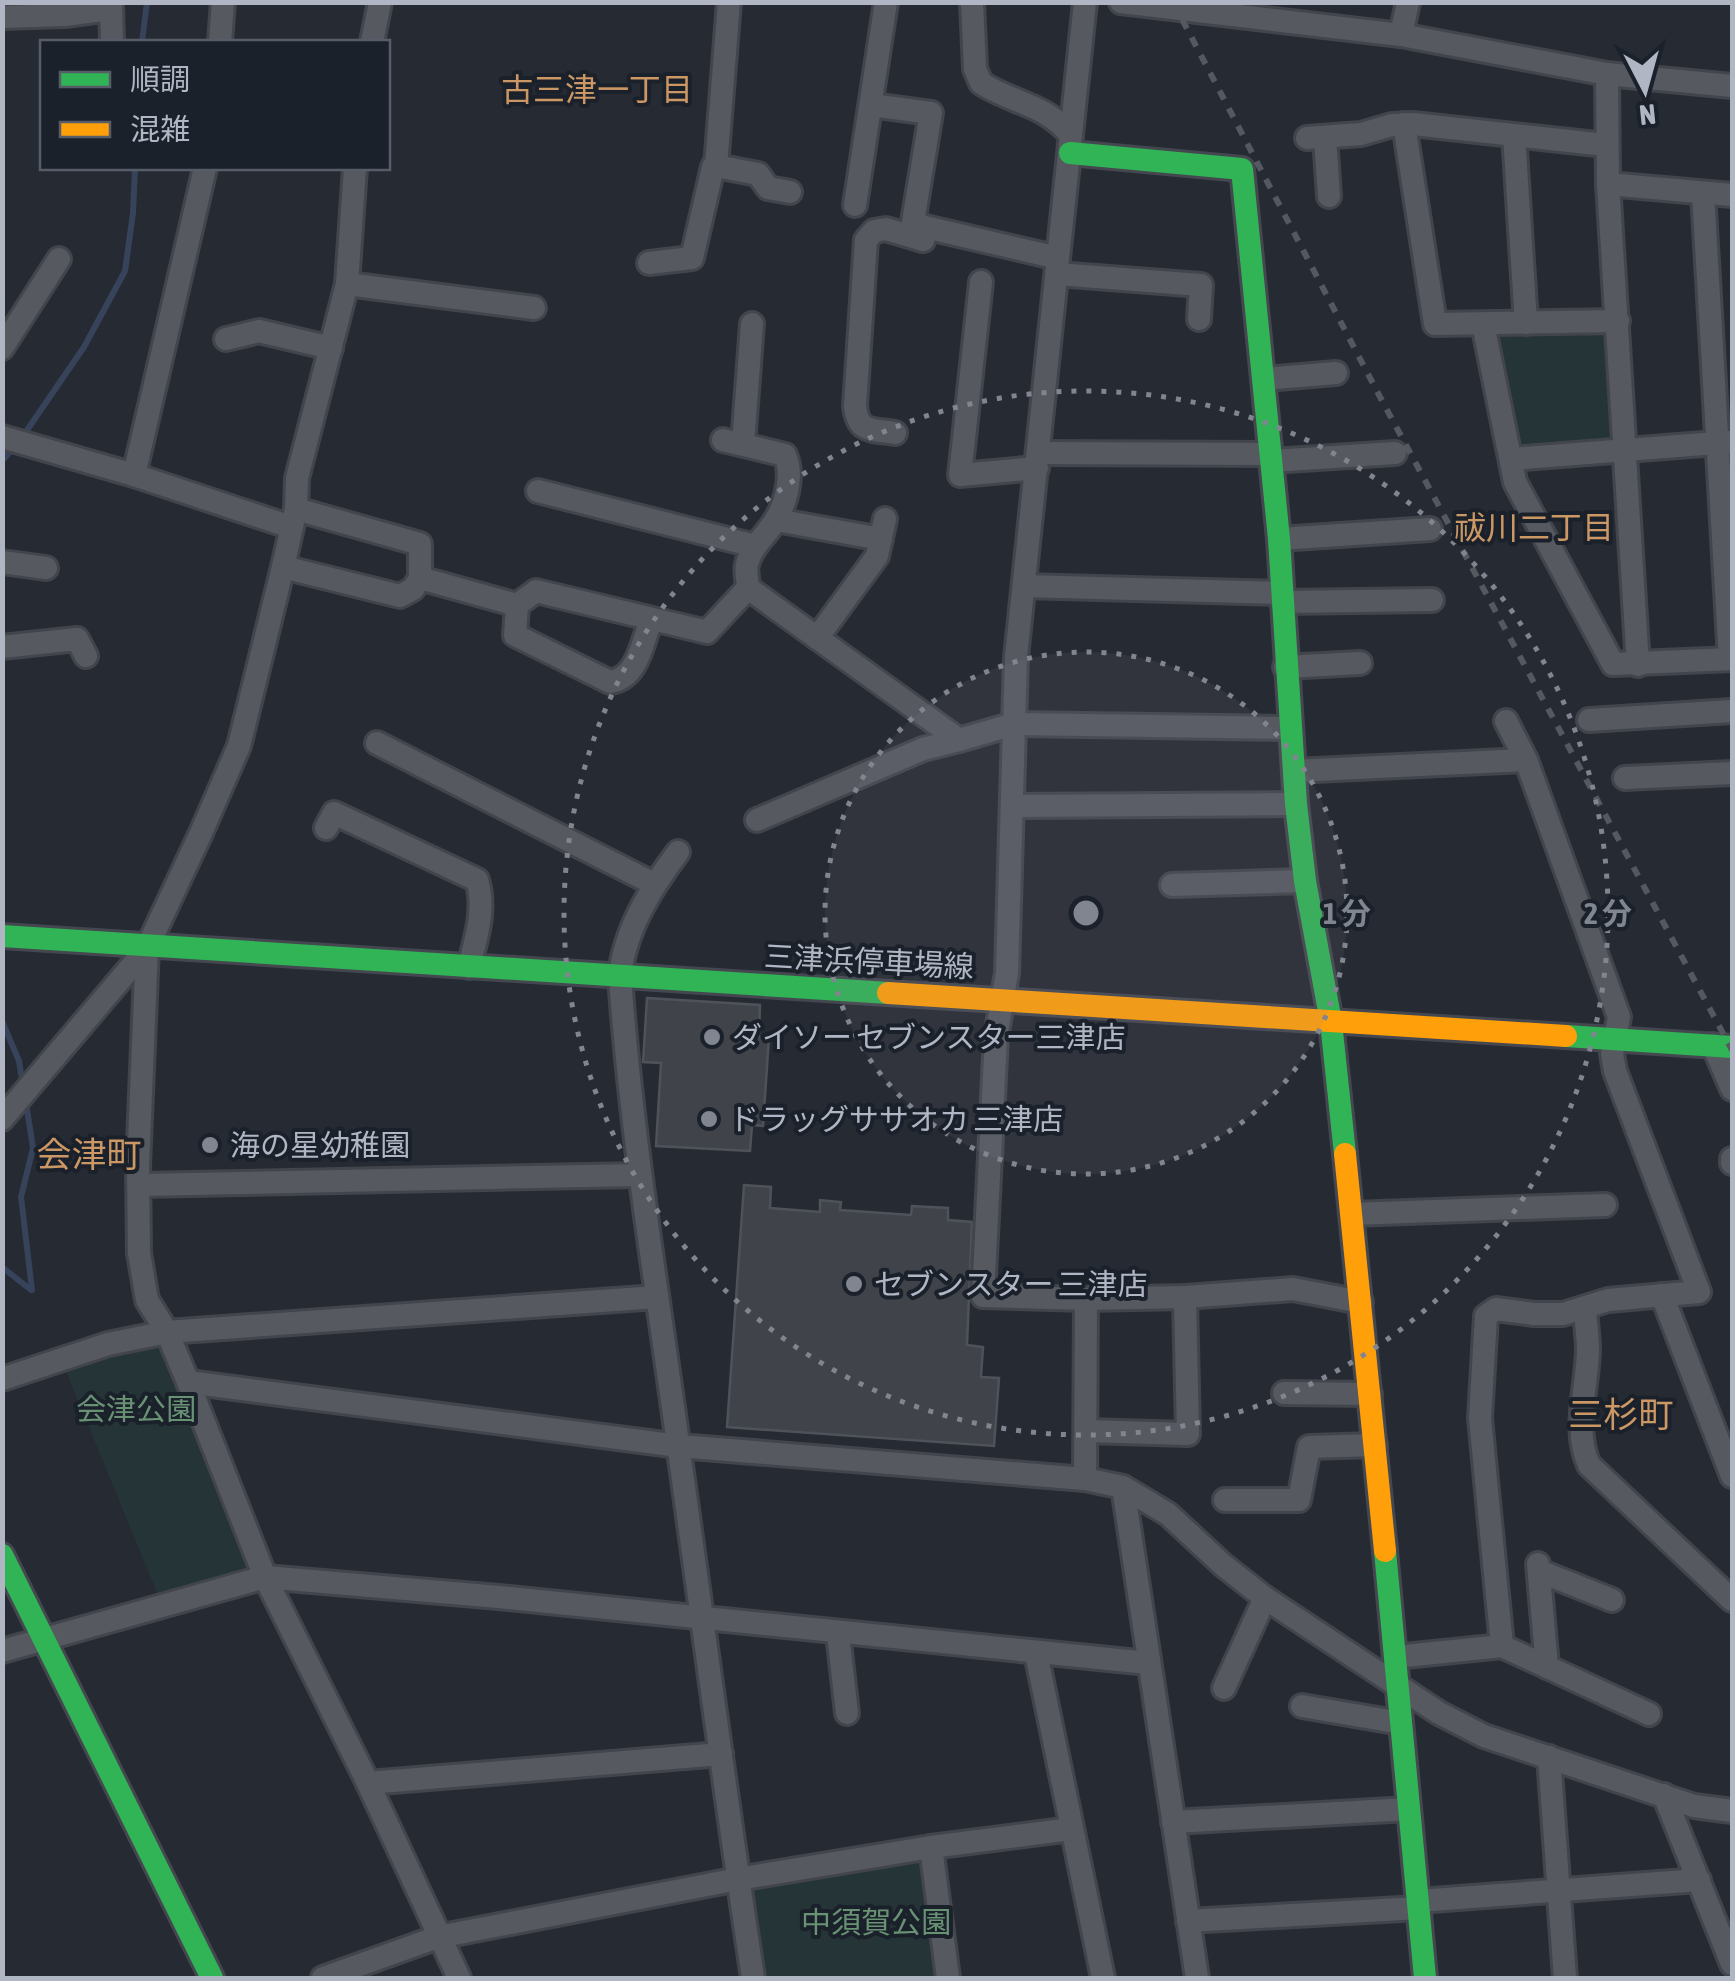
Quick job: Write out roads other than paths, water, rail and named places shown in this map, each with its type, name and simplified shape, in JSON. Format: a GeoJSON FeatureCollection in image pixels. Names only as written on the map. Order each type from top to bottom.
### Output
{"type":"FeatureCollection","features":[{"type":"Feature","properties":{"kind":"street"},"geometry":{"type":"LineString","coordinates":[[220,40],[223,2]]}},
{"type":"Feature","properties":{"kind":"street"},"geometry":{"type":"LineString","coordinates":[[372,40],[380,2]]}},
{"type":"Feature","properties":{"kind":"street"},"geometry":{"type":"LineString","coordinates":[[649,262],[692,258],[716,166],[729,2]]}},
{"type":"Feature","properties":{"kind":"street"},"geometry":{"type":"LineString","coordinates":[[855,205],[886,2]]}},
{"type":"Feature","properties":{"kind":"street"},"geometry":{"type":"LineString","coordinates":[[972,2],[975,69],[981,83],[1056,118],[1070,144]]}},
{"type":"Feature","properties":{"kind":"street"},"geometry":{"type":"LineString","coordinates":[[1085,2],[1016,657],[1007,973],[996,1037],[983,1296],[1185,1297],[1293,1288],[1362,1302]]}},
{"type":"Feature","properties":{"kind":"street"},"geometry":{"type":"LineString","coordinates":[[1121,2],[1240,10],[1401,35],[1607,74],[1732,86]]}},
{"type":"Feature","properties":{"kind":"street"},"geometry":{"type":"LineString","coordinates":[[1401,35],[1408,2]]}},
{"type":"Feature","properties":{"kind":"street"},"geometry":{"type":"LineString","coordinates":[[2,18],[65,16],[111,6],[112,40]]}},
{"type":"Feature","properties":{"kind":"street"},"geometry":{"type":"LineString","coordinates":[[1607,74],[1608,184],[1638,665]]}},
{"type":"Feature","properties":{"kind":"street"},"geometry":{"type":"LineString","coordinates":[[871,105],[931,113],[913,222],[923,240]]}},
{"type":"Feature","properties":{"kind":"street"},"geometry":{"type":"LineString","coordinates":[[1330,196],[1316,138],[1361,134],[1404,124],[1606,145]]}},
{"type":"Feature","properties":{"kind":"street"},"geometry":{"type":"LineString","coordinates":[[1404,124],[1434,324],[1618,320]]}},
{"type":"Feature","properties":{"kind":"street"},"geometry":{"type":"LineString","coordinates":[[1514,135],[1526,323]]}},
{"type":"Feature","properties":{"kind":"street"},"geometry":{"type":"LineString","coordinates":[[1070,144],[1242,170],[1280,540],[1296,804],[1305,881],[1331,1022],[1362,1302],[1425,1978]]}},
{"type":"Feature","properties":{"kind":"street"},"geometry":{"type":"LineString","coordinates":[[716,166],[758,174],[768,188],[790,192]]}},
{"type":"Feature","properties":{"kind":"street"},"geometry":{"type":"LineString","coordinates":[[134,475],[205,170]]}},
{"type":"Feature","properties":{"kind":"street"},"geometry":{"type":"LineString","coordinates":[[2,1119],[148,948],[239,746],[284,567],[298,478],[347,284],[355,170]]}},
{"type":"Feature","properties":{"kind":"street"},"geometry":{"type":"LineString","coordinates":[[1608,184],[1732,196]]}},
{"type":"Feature","properties":{"kind":"street"},"geometry":{"type":"LineString","coordinates":[[1483,324],[1515,482],[1606,655],[1613,664],[1638,665],[1731,659],[1725,442],[1703,193]]}},
{"type":"Feature","properties":{"kind":"street"},"geometry":{"type":"LineString","coordinates":[[894,433],[864,428],[857,420],[855,406],[866,240],[874,231],[886,229],[1058,266],[1201,284],[1198,319]]}},
{"type":"Feature","properties":{"kind":"street"},"geometry":{"type":"LineString","coordinates":[[2,348],[59,259]]}},
{"type":"Feature","properties":{"kind":"street"},"geometry":{"type":"LineString","coordinates":[[981,282],[960,475],[1038,461],[1395,454]]}},
{"type":"Feature","properties":{"kind":"street"},"geometry":{"type":"LineString","coordinates":[[347,284],[534,308]]}},
{"type":"Feature","properties":{"kind":"street"},"geometry":{"type":"LineString","coordinates":[[226,340],[259,331],[331,348]]}},
{"type":"Feature","properties":{"kind":"street"},"geometry":{"type":"LineString","coordinates":[[651,620],[632,670],[625,678],[610,682],[514,635],[517,605],[536,591],[707,632],[748,588],[746,566],[755,546],[776,520],[789,482],[790,466],[784,455],[733,442],[744,337]]}},
{"type":"Feature","properties":{"kind":"street"},"geometry":{"type":"LineString","coordinates":[[1265,379],[1336,373]]}},
{"type":"Feature","properties":{"kind":"street"},"geometry":{"type":"LineString","coordinates":[[2,437],[294,518],[420,544],[420,578],[413,590],[400,596],[284,567]]}},
{"type":"Feature","properties":{"kind":"street"},"geometry":{"type":"LineString","coordinates":[[1512,459],[1725,442]]}},
{"type":"Feature","properties":{"kind":"street"},"geometry":{"type":"LineString","coordinates":[[538,491],[755,546]]}},
{"type":"Feature","properties":{"kind":"street"},"geometry":{"type":"LineString","coordinates":[[776,520],[883,529],[877,556],[817,638]]}},
{"type":"Feature","properties":{"kind":"street"},"geometry":{"type":"LineString","coordinates":[[1280,540],[1430,529]]}},
{"type":"Feature","properties":{"kind":"street"},"geometry":{"type":"LineString","coordinates":[[2,562],[46,568]]}},
{"type":"Feature","properties":{"kind":"street"},"geometry":{"type":"LineString","coordinates":[[420,578],[517,605]]}},
{"type":"Feature","properties":{"kind":"street"},"geometry":{"type":"LineString","coordinates":[[1024,586],[1282,598],[1432,600]]}},
{"type":"Feature","properties":{"kind":"street"},"geometry":{"type":"LineString","coordinates":[[748,588],[959,740]]}},
{"type":"Feature","properties":{"kind":"street"},"geometry":{"type":"LineString","coordinates":[[2,646],[77,639],[86,656]]}},
{"type":"Feature","properties":{"kind":"street"},"geometry":{"type":"LineString","coordinates":[[1285,667],[1360,664]]}},
{"type":"Feature","properties":{"kind":"street"},"geometry":{"type":"LineString","coordinates":[[1590,720],[1732,711]]}},
{"type":"Feature","properties":{"kind":"street"},"geometry":{"type":"LineString","coordinates":[[1502,1646],[1480,1418],[1486,1316],[1496,1309],[1534,1314],[1585,1310],[1608,1300],[1699,1292],[1615,1070],[1612,1054],[1618,1017],[1526,760],[1506,721]]}},
{"type":"Feature","properties":{"kind":"street"},"geometry":{"type":"LineString","coordinates":[[757,820],[924,748],[1014,724],[1290,728]]}},
{"type":"Feature","properties":{"kind":"street"},"geometry":{"type":"LineString","coordinates":[[377,743],[654,884]]}},
{"type":"Feature","properties":{"kind":"street"},"geometry":{"type":"LineString","coordinates":[[1294,771],[1526,760]]}},
{"type":"Feature","properties":{"kind":"street"},"geometry":{"type":"LineString","coordinates":[[1625,778],[1732,772]]}},
{"type":"Feature","properties":{"kind":"street"},"geometry":{"type":"LineString","coordinates":[[1012,806],[1296,804]]}},
{"type":"Feature","properties":{"kind":"street"},"geometry":{"type":"LineString","coordinates":[[326,828],[334,813],[478,880],[482,894],[480,921],[469,967]]}},
{"type":"Feature","properties":{"kind":"street"},"geometry":{"type":"LineString","coordinates":[[678,852],[654,884],[622,954],[620,976],[639,1175],[753,1978]]}},
{"type":"Feature","properties":{"kind":"street"},"geometry":{"type":"LineString","coordinates":[[1172,885],[1305,881]]}},
{"type":"Feature","properties":{"kind":"street","name":"三津浜停車場線"},"geometry":{"type":"LineString","coordinates":[[2,936],[1723,1046]]}},
{"type":"Feature","properties":{"kind":"street"},"geometry":{"type":"LineString","coordinates":[[148,948],[139,1185],[139,1253],[146,1300],[166,1332],[188,1382],[264,1577],[368,1783],[458,1978]]}},
{"type":"Feature","properties":{"kind":"street"},"geometry":{"type":"LineString","coordinates":[[1723,1046],[1732,1089]]}},
{"type":"Feature","properties":{"kind":"street"},"geometry":{"type":"LineString","coordinates":[[139,1185],[639,1175]]}},
{"type":"Feature","properties":{"kind":"street"},"geometry":{"type":"LineString","coordinates":[[1352,1214],[1604,1205]]}},
{"type":"Feature","properties":{"kind":"street"},"geometry":{"type":"LineString","coordinates":[[1662,1295],[1723,1422],[1732,1476]]}},
{"type":"Feature","properties":{"kind":"street"},"geometry":{"type":"LineString","coordinates":[[2,1380],[108,1344],[166,1332],[657,1297]]}},
{"type":"Feature","properties":{"kind":"street"},"geometry":{"type":"LineString","coordinates":[[1086,1431],[1188,1434],[1185,1297]]}},
{"type":"Feature","properties":{"kind":"street"},"geometry":{"type":"LineString","coordinates":[[1085,1478],[1086,1299]]}},
{"type":"Feature","properties":{"kind":"street"},"geometry":{"type":"LineString","coordinates":[[1585,1310],[1588,1351],[1582,1434],[1589,1465],[1732,1600]]}},
{"type":"Feature","properties":{"kind":"street"},"geometry":{"type":"LineString","coordinates":[[188,1382],[679,1446],[1085,1478],[1123,1487],[1168,1514],[1265,1598],[1439,1714],[1484,1736],[1694,1806],[1732,1811]]}},
{"type":"Feature","properties":{"kind":"street"},"geometry":{"type":"LineString","coordinates":[[1284,1393],[1370,1394]]}},
{"type":"Feature","properties":{"kind":"street"},"geometry":{"type":"LineString","coordinates":[[1225,1500],[1299,1500],[1310,1446],[1375,1445]]}},
{"type":"Feature","properties":{"kind":"street"},"geometry":{"type":"LineString","coordinates":[[1123,1487],[1197,1978]]}},
{"type":"Feature","properties":{"kind":"street"},"geometry":{"type":"LineString","coordinates":[[2,1555],[212,1978]]}},
{"type":"Feature","properties":{"kind":"street"},"geometry":{"type":"LineString","coordinates":[[1547,1667],[1538,1567],[1612,1600]]}},
{"type":"Feature","properties":{"kind":"street"},"geometry":{"type":"LineString","coordinates":[[2,1651],[264,1577],[1148,1663]]}},
{"type":"Feature","properties":{"kind":"street"},"geometry":{"type":"LineString","coordinates":[[1224,1688],[1265,1598]]}},
{"type":"Feature","properties":{"kind":"street"},"geometry":{"type":"LineString","coordinates":[[838,1634],[847,1714]]}},
{"type":"Feature","properties":{"kind":"street"},"geometry":{"type":"LineString","coordinates":[[1395,1656],[1502,1646],[1649,1714]]}},
{"type":"Feature","properties":{"kind":"street"},"geometry":{"type":"LineString","coordinates":[[1036,1653],[1103,1978]]}},
{"type":"Feature","properties":{"kind":"street"},"geometry":{"type":"LineString","coordinates":[[1302,1706],[1401,1723]]}},
{"type":"Feature","properties":{"kind":"street"},"geometry":{"type":"LineString","coordinates":[[368,1783],[722,1754]]}},
{"type":"Feature","properties":{"kind":"street"},"geometry":{"type":"LineString","coordinates":[[1549,1757],[1565,1978]]}},
{"type":"Feature","properties":{"kind":"street"},"geometry":{"type":"LineString","coordinates":[[1664,1795],[1732,1964]]}},
{"type":"Feature","properties":{"kind":"street"},"geometry":{"type":"LineString","coordinates":[[1172,1822],[1409,1809]]}},
{"type":"Feature","properties":{"kind":"street"},"geometry":{"type":"LineString","coordinates":[[324,1978],[438,1936],[738,1879],[930,1847],[1071,1829]]}},
{"type":"Feature","properties":{"kind":"street"},"geometry":{"type":"LineString","coordinates":[[930,1847],[948,1978]]}},
{"type":"Feature","properties":{"kind":"street"},"geometry":{"type":"LineString","coordinates":[[1188,1921],[1699,1880]]}},
{"type":"Feature","properties":{"kind":"waterway"},"geometry":{"type":"LineString","coordinates":[[142,40],[147,2]]}},
{"type":"Feature","properties":{"kind":"waterway"},"geometry":{"type":"LineString","coordinates":[[23,436],[84,347],[125,271],[135,170]]}},
{"type":"Feature","properties":{"kind":"waterway"},"geometry":{"type":"LineString","coordinates":[[2,461],[15,446]]}},
{"type":"Feature","properties":{"kind":"waterway"},"geometry":{"type":"LineString","coordinates":[[2,1021],[19,1061],[23,1086]]}},
{"type":"Feature","properties":{"kind":"waterway"},"geometry":{"type":"LineString","coordinates":[[26,1103],[33,1148],[21,1197],[32,1290]]}},
{"type":"Feature","properties":{"kind":"waterway"},"geometry":{"type":"LineString","coordinates":[[2,1267],[31,1290]]}},
{"type":"Feature","properties":{"kind":"railway"},"geometry":{"type":"LineString","coordinates":[[1173,2],[1379,395],[1732,1050]]}},
{"type":"Feature","properties":{"kind":"place","name":"ダイソー セブンスター三津店"},"geometry":{"type":"Point","coordinates":[712,1037]}},
{"type":"Feature","properties":{"kind":"place","name":"ドラッグササオカ 三津店"},"geometry":{"type":"Point","coordinates":[709,1119]}},
{"type":"Feature","properties":{"kind":"place","name":"海の星幼稚園"},"geometry":{"type":"Point","coordinates":[210,1145]}},
{"type":"Feature","properties":{"kind":"place","name":"セブンスター 三津店"},"geometry":{"type":"Point","coordinates":[854,1284]}},
{"type":"Feature","properties":{"kind":"district","name":"古三津一丁目"},"geometry":{"type":"Point","coordinates":[597,89]}},
{"type":"Feature","properties":{"kind":"district","name":"祓川二丁目"},"geometry":{"type":"Point","coordinates":[1534,527]}},
{"type":"Feature","properties":{"kind":"district","name":"会津町"},"geometry":{"type":"Point","coordinates":[89,1154]}},
{"type":"Feature","properties":{"kind":"district","name":"三杉町"},"geometry":{"type":"Point","coordinates":[1621,1414]}},
{"type":"Feature","properties":{"kind":"park label","name":"会津公園"},"geometry":{"type":"Point","coordinates":[136,1409]}},
{"type":"Feature","properties":{"kind":"park label","name":"中須賀公園"},"geometry":{"type":"Point","coordinates":[876,1922]}}]}
